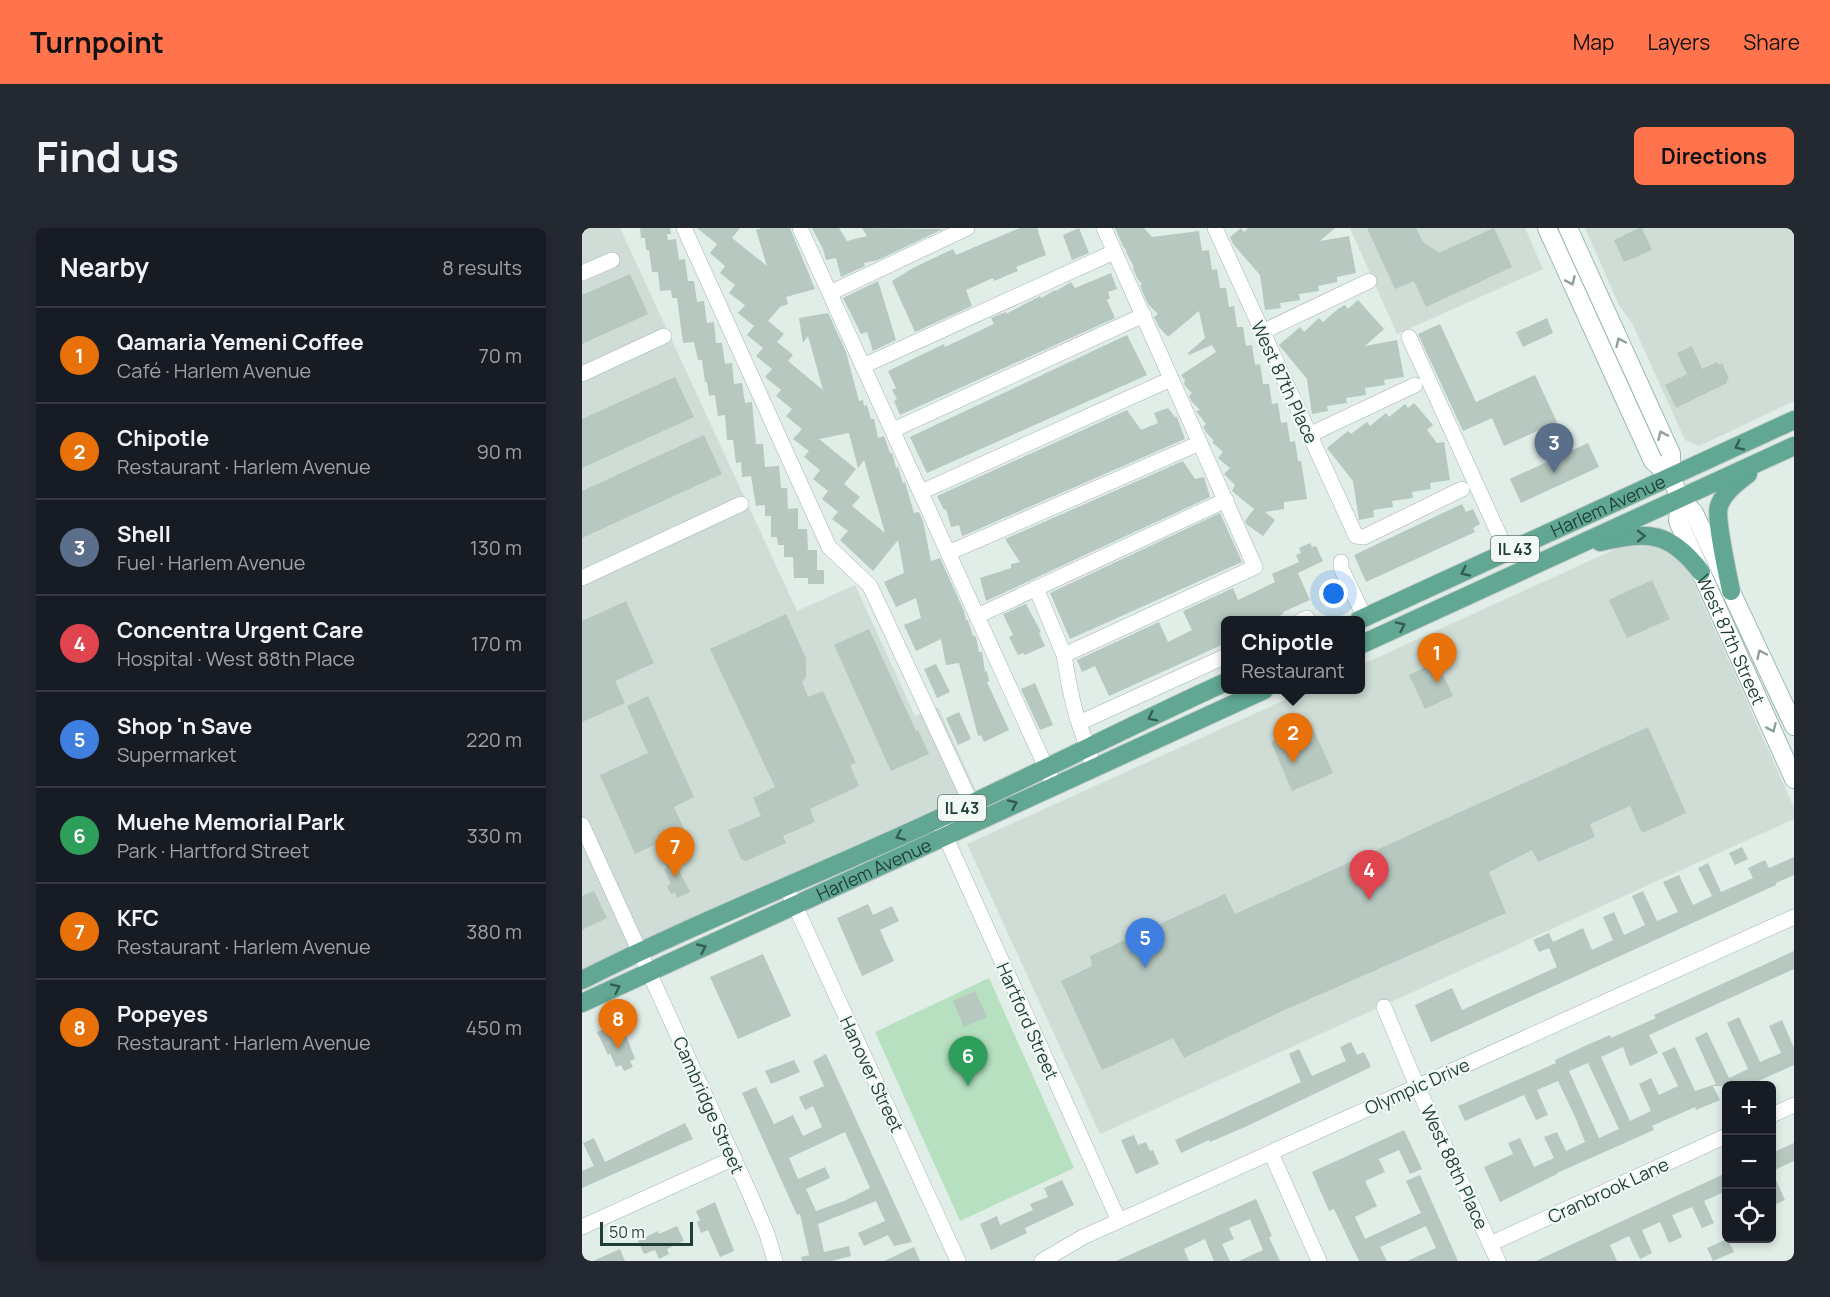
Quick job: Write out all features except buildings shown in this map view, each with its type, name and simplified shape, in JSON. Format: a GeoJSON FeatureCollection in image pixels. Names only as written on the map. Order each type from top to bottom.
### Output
{"type":"FeatureCollection","features":[{"type":"Feature","properties":{"kind":"main road","name":"West 87th Street"},"geometry":{"type":"LineString","coordinates":[[1547,228],[1653,461],[1671,477]]}},
{"type":"Feature","properties":{"kind":"main road","name":"West 87th Street"},"geometry":{"type":"LineString","coordinates":[[1569,228],[1671,454],[1671,477],[1680,498],[1694,513],[1794,726]]}},
{"type":"Feature","properties":{"kind":"main road","name":"Harlem Avenue"},"geometry":{"type":"LineString","coordinates":[[1365,618],[1794,420]]}},
{"type":"Feature","properties":{"kind":"main road","name":"Harlem Avenue"},"geometry":{"type":"LineString","coordinates":[[1365,643],[1794,446]]}},
{"type":"Feature","properties":{"kind":"main road"},"geometry":{"type":"LineString","coordinates":[[1731,591],[1718,508],[1728,490],[1769,457]]}},
{"type":"Feature","properties":{"kind":"main road","name":"West 87th Street"},"geometry":{"type":"LineString","coordinates":[[1680,498],[1678,521],[1794,779]]}},
{"type":"Feature","properties":{"kind":"main road"},"geometry":{"type":"LineString","coordinates":[[1564,552],[1640,535],[1660,537],[1680,548],[1701,572]]}},
{"type":"Feature","properties":{"kind":"main road","name":"Harlem Avenue"},"geometry":{"type":"LineString","coordinates":[[582,1003],[795,905],[975,812],[1047,768],[1221,684]]}},
{"type":"Feature","properties":{"kind":"main road","name":"Harlem Avenue"},"geometry":{"type":"LineString","coordinates":[[975,812],[1054,785],[1255,694]]}},
{"type":"Feature","properties":{"kind":"main road","name":"Harlem Avenue"},"geometry":{"type":"LineString","coordinates":[[582,980],[741,904],[941,828]]}},
{"type":"Feature","properties":{"kind":"street"},"geometry":{"type":"LineString","coordinates":[[684,228],[829,547],[870,586],[975,812]]}},
{"type":"Feature","properties":{"kind":"street"},"geometry":{"type":"LineString","coordinates":[[800,228],[1054,785]]}},
{"type":"Feature","properties":{"kind":"street"},"geometry":{"type":"LineString","coordinates":[[830,293],[967,228]]}},
{"type":"Feature","properties":{"kind":"street"},"geometry":{"type":"LineString","coordinates":[[1064,655],[1255,567],[1104,228]]}},
{"type":"Feature","properties":{"kind":"street","name":"West 87th Place"},"geometry":{"type":"LineString","coordinates":[[1217,229],[1356,536],[1364,537],[1462,489]]}},
{"type":"Feature","properties":{"kind":"street"},"geometry":{"type":"LineString","coordinates":[[863,366],[1114,252]]}},
{"type":"Feature","properties":{"kind":"street"},"geometry":{"type":"LineString","coordinates":[[582,273],[612,260]]}},
{"type":"Feature","properties":{"kind":"street"},"geometry":{"type":"LineString","coordinates":[[1262,332],[1369,280]]}},
{"type":"Feature","properties":{"kind":"street"},"geometry":{"type":"LineString","coordinates":[[893,430],[1144,315]]}},
{"type":"Feature","properties":{"kind":"street"},"geometry":{"type":"LineString","coordinates":[[582,374],[664,336]]}},
{"type":"Feature","properties":{"kind":"street"},"geometry":{"type":"LineString","coordinates":[[1409,337],[1508,552]]}},
{"type":"Feature","properties":{"kind":"street"},"geometry":{"type":"LineString","coordinates":[[921,492],[1171,379]]}},
{"type":"Feature","properties":{"kind":"street"},"geometry":{"type":"LineString","coordinates":[[1310,435],[1415,385]]}},
{"type":"Feature","properties":{"kind":"street"},"geometry":{"type":"LineString","coordinates":[[948,553],[1200,442]]}},
{"type":"Feature","properties":{"kind":"street"},"geometry":{"type":"LineString","coordinates":[[977,616],[1226,500]]}},
{"type":"Feature","properties":{"kind":"street"},"geometry":{"type":"LineString","coordinates":[[582,578],[741,504]]}},
{"type":"Feature","properties":{"kind":"street"},"geometry":{"type":"LineString","coordinates":[[1341,562],[1341,568],[1361,616]]}},
{"type":"Feature","properties":{"kind":"street"},"geometry":{"type":"LineString","coordinates":[[1036,588],[1064,655],[1069,686],[1093,768]]}},
{"type":"Feature","properties":{"kind":"street"},"geometry":{"type":"LineString","coordinates":[[1079,723],[1221,658]]}},
{"type":"Feature","properties":{"kind":"street","name":"Cambridge Street"},"geometry":{"type":"LineString","coordinates":[[582,825],[734,1158],[767,1234],[775,1261]]}},
{"type":"Feature","properties":{"kind":"street","name":"Hartford Street"},"geometry":{"type":"LineString","coordinates":[[941,828],[1119,1221]]}},
{"type":"Feature","properties":{"kind":"street","name":"Hanover Street"},"geometry":{"type":"LineString","coordinates":[[786,886],[958,1261]]}},
{"type":"Feature","properties":{"kind":"street","name":"Olympic Drive"},"geometry":{"type":"LineString","coordinates":[[1042,1261],[1073,1242],[1794,916]]}},
{"type":"Feature","properties":{"kind":"street","name":"West 88th Place"},"geometry":{"type":"LineString","coordinates":[[1384,1007],[1498,1261]]}},
{"type":"Feature","properties":{"kind":"street"},"geometry":{"type":"LineString","coordinates":[[1776,1113],[1794,1105]]}},
{"type":"Feature","properties":{"kind":"street","name":"Cranbrook Lane"},"geometry":{"type":"LineString","coordinates":[[1490,1244],[1722,1138]]}},
{"type":"Feature","properties":{"kind":"street"},"geometry":{"type":"LineString","coordinates":[[1271,1153],[1319,1261]]}},
{"type":"Feature","properties":{"kind":"street"},"geometry":{"type":"LineString","coordinates":[[582,1227],[734,1158]]}},
{"type":"Feature","properties":{"kind":"shaded area"},"geometry":{"type":"Polygon","coordinates":[[[582,228],[620,228],[797,611],[855,585],[915,716],[938,707],[976,791],[582,970],[582,228]]]}},
{"type":"Feature","properties":{"kind":"shaded area"},"geometry":{"type":"Polygon","coordinates":[[[1350,228],[1525,228],[1543,269],[1397,334],[1350,228]]]}},
{"type":"Feature","properties":{"kind":"shaded area"},"geometry":{"type":"Polygon","coordinates":[[[1585,228],[1794,228],[1794,401],[1699,446],[1685,440],[1632,323],[1619,305],[1585,228]]]}},
{"type":"Feature","properties":{"kind":"shaded area"},"geometry":{"type":"Polygon","coordinates":[[[1642,537],[1683,558],[1794,808],[1794,819],[1100,1134],[967,844],[1298,694],[1365,694],[1365,663],[1642,537]]]}},
{"type":"Feature","properties":{"kind":"green space"},"geometry":{"type":"Polygon","coordinates":[[[989,978],[1074,1168],[960,1221],[875,1032],[989,978]]]}},
{"type":"Feature","properties":{"kind":"place","name":"Shell"},"geometry":{"type":"Point","coordinates":[1554,473]}},
{"type":"Feature","properties":{"kind":"place","name":"Qamaria Yemeni Coffee"},"geometry":{"type":"Point","coordinates":[1437,683]}},
{"type":"Feature","properties":{"kind":"place","name":"Chipotle"},"geometry":{"type":"Point","coordinates":[1293,763]}},
{"type":"Feature","properties":{"kind":"place","name":"KFC"},"geometry":{"type":"Point","coordinates":[675,877]}},
{"type":"Feature","properties":{"kind":"place","name":"Concentra Urgent Care"},"geometry":{"type":"Point","coordinates":[1369,900]}},
{"type":"Feature","properties":{"kind":"place","name":"Shop 'n Save"},"geometry":{"type":"Point","coordinates":[1145,968]}},
{"type":"Feature","properties":{"kind":"place","name":"Popeyes"},"geometry":{"type":"Point","coordinates":[618,1049]}},
{"type":"Feature","properties":{"kind":"place","name":"Muehe Memorial Park"},"geometry":{"type":"Point","coordinates":[968,1086]}}]}
